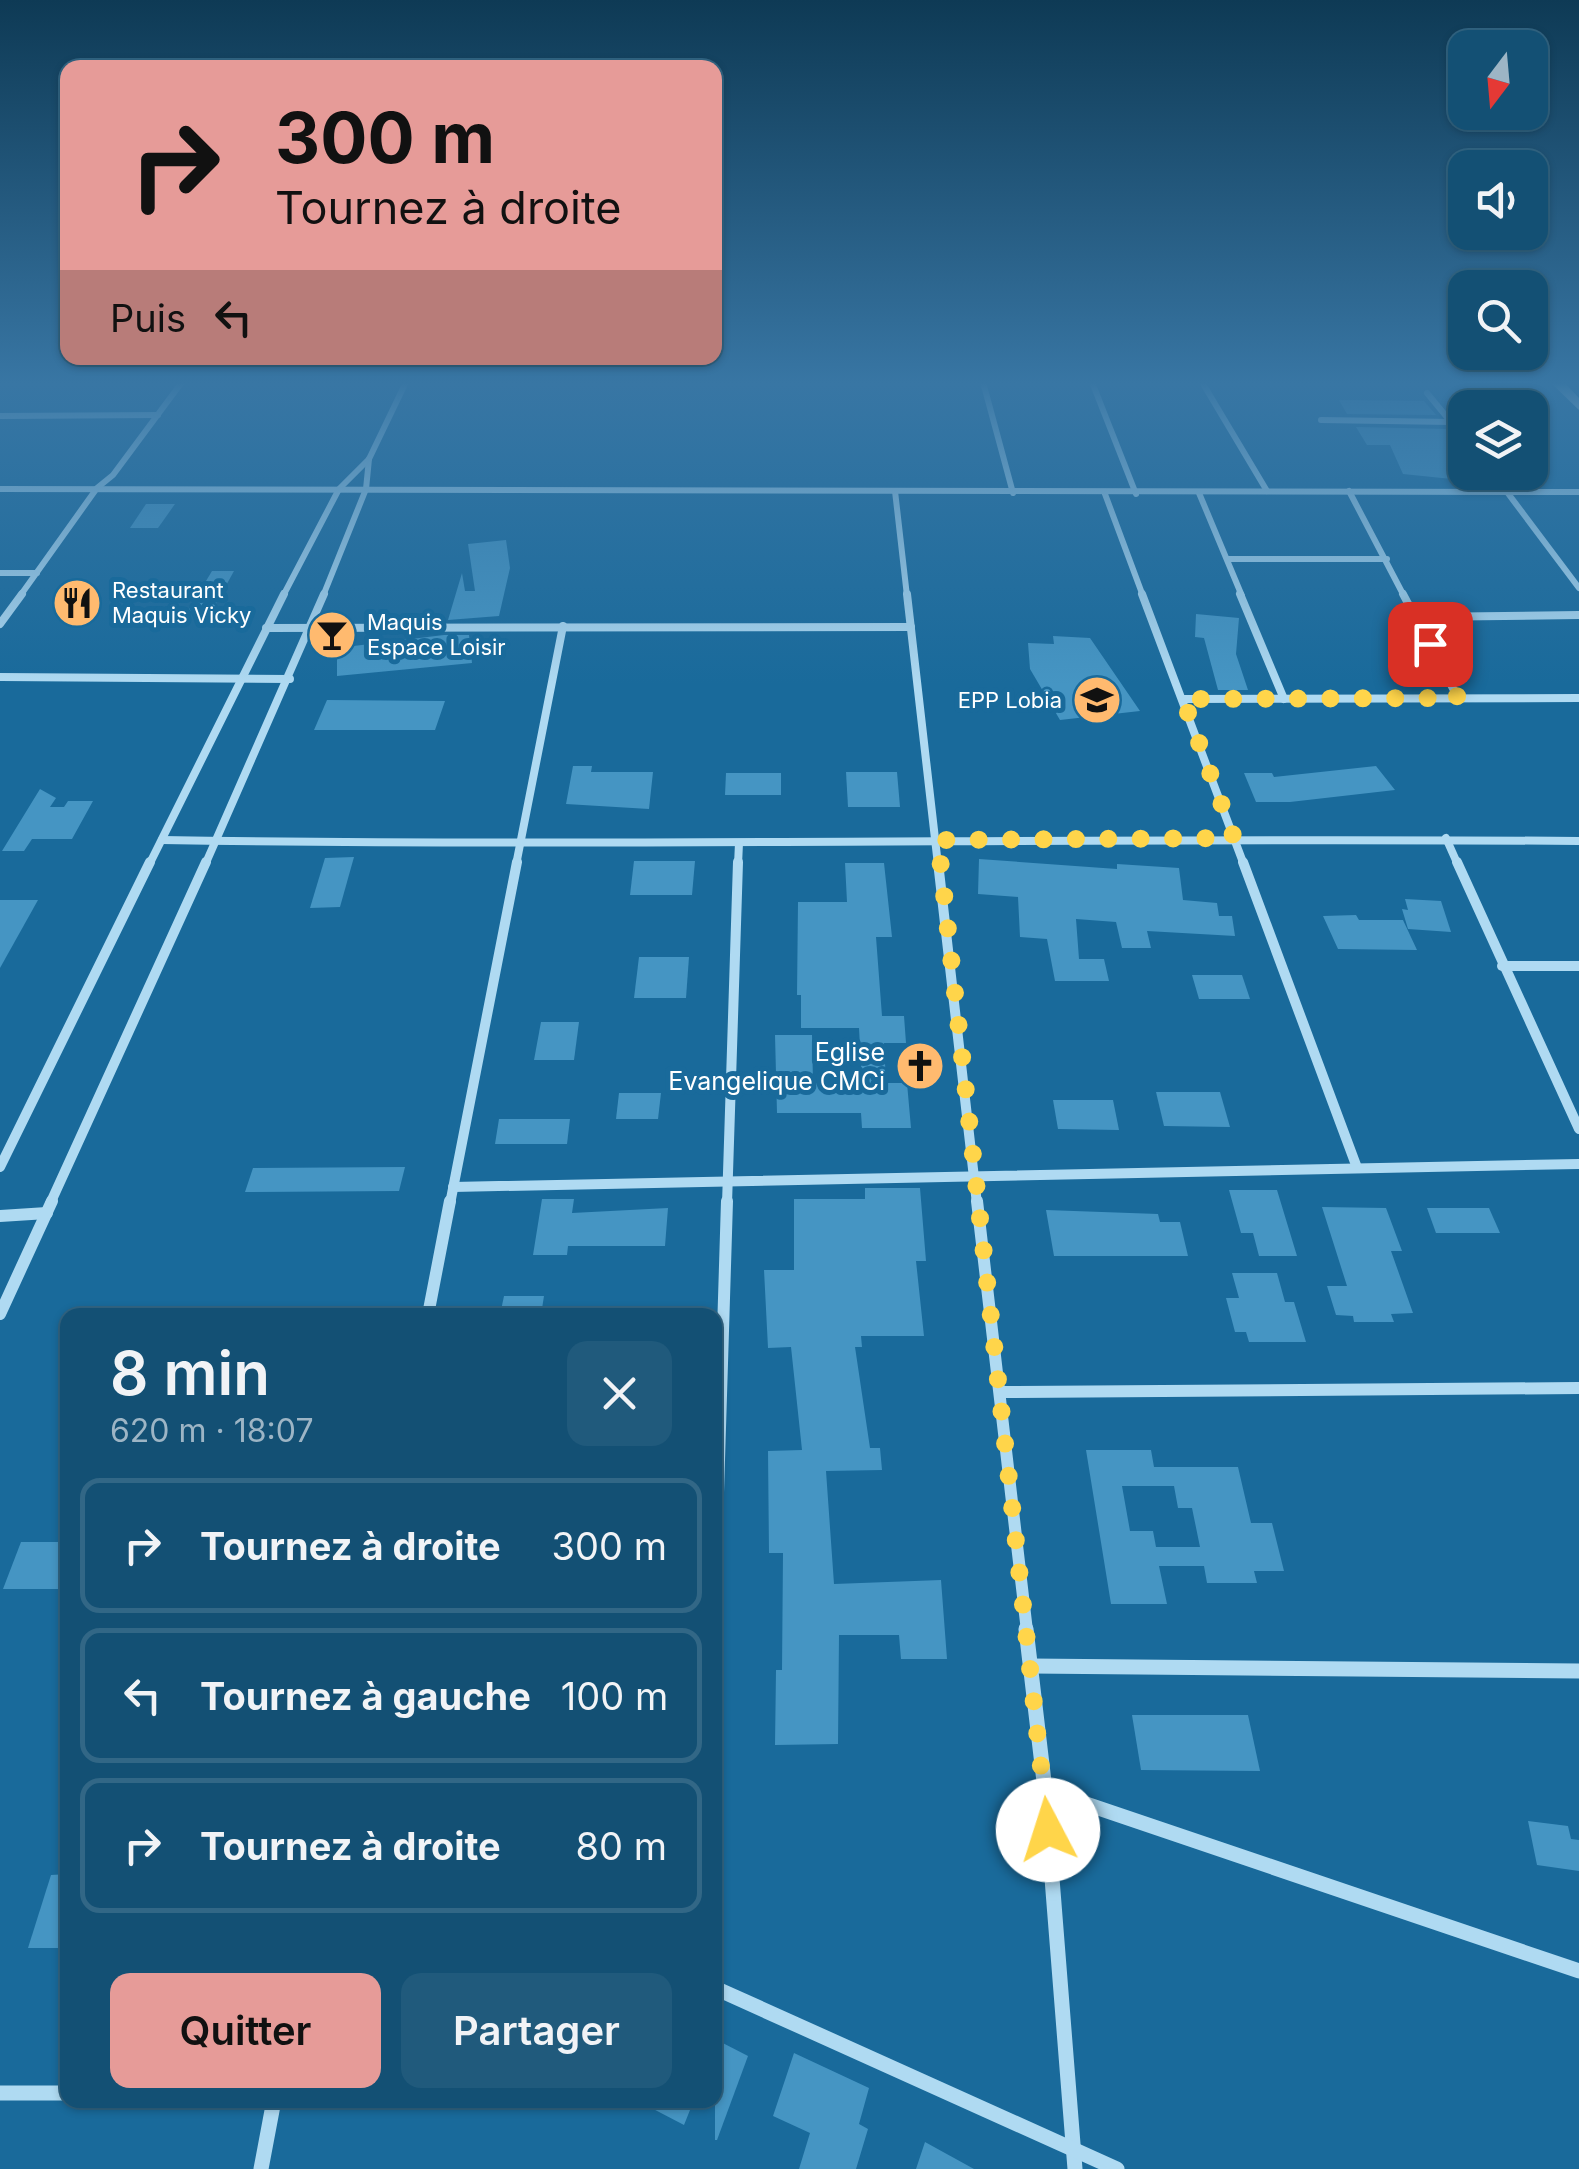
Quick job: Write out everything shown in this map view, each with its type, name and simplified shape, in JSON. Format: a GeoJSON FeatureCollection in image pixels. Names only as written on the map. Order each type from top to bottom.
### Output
{"type":"FeatureCollection","features":[{"type":"Feature","properties":{"kind":"street"},"geometry":{"type":"LineString","coordinates":[[0,624],[103,483]]}},
{"type":"Feature","properties":{"kind":"street"},"geometry":{"type":"LineString","coordinates":[[0,1167],[266,628],[345,483]]}},
{"type":"Feature","properties":{"kind":"street"},"geometry":{"type":"LineString","coordinates":[[0,1314],[213,840],[290,680],[367,483]]}},
{"type":"Feature","properties":{"kind":"street"},"geometry":{"type":"LineString","coordinates":[[1010,483],[1013,493]]}},
{"type":"Feature","properties":{"kind":"street"},"geometry":{"type":"LineString","coordinates":[[1132,483],[1136,494]]}},
{"type":"Feature","properties":{"kind":"street"},"geometry":{"type":"LineString","coordinates":[[1263,483],[1268,491]]}},
{"type":"Feature","properties":{"kind":"street"},"geometry":{"type":"LineString","coordinates":[[0,489],[1104,494],[1448,490]]}},
{"type":"Feature","properties":{"kind":"street"},"geometry":{"type":"LineString","coordinates":[[1507,490],[1579,588]]}},
{"type":"Feature","properties":{"kind":"street"},"geometry":{"type":"LineString","coordinates":[[1530,490],[1579,492]]}},
{"type":"Feature","properties":{"kind":"street"},"geometry":{"type":"LineString","coordinates":[[895,491],[1045,1790],[1075,2169]]}},
{"type":"Feature","properties":{"kind":"street"},"geometry":{"type":"LineString","coordinates":[[1349,491],[1458,698]]}},
{"type":"Feature","properties":{"kind":"street"},"geometry":{"type":"LineString","coordinates":[[1199,493],[1284,699]]}},
{"type":"Feature","properties":{"kind":"street"},"geometry":{"type":"LineString","coordinates":[[1104,494],[1356,1166]]}},
{"type":"Feature","properties":{"kind":"street"},"geometry":{"type":"LineString","coordinates":[[1228,560],[1387,559]]}},
{"type":"Feature","properties":{"kind":"street"},"geometry":{"type":"LineString","coordinates":[[0,573],[37,573]]}},
{"type":"Feature","properties":{"kind":"street"},"geometry":{"type":"LineString","coordinates":[[1416,618],[1579,615]]}},
{"type":"Feature","properties":{"kind":"street"},"geometry":{"type":"LineString","coordinates":[[429,1308],[563,626]]}},
{"type":"Feature","properties":{"kind":"street"},"geometry":{"type":"LineString","coordinates":[[266,628],[911,627]]}},
{"type":"Feature","properties":{"kind":"street"},"geometry":{"type":"LineString","coordinates":[[0,678],[290,680]]}},
{"type":"Feature","properties":{"kind":"street"},"geometry":{"type":"LineString","coordinates":[[1183,699],[1579,698]]}},
{"type":"Feature","properties":{"kind":"street"},"geometry":{"type":"LineString","coordinates":[[162,840],[520,845],[1234,838],[1579,841]]}},
{"type":"Feature","properties":{"kind":"street"},"geometry":{"type":"LineString","coordinates":[[1446,838],[1579,1129]]}},
{"type":"Feature","properties":{"kind":"street"},"geometry":{"type":"LineString","coordinates":[[722,1330],[738,844]]}},
{"type":"Feature","properties":{"kind":"street"},"geometry":{"type":"LineString","coordinates":[[1502,966],[1579,966]]}},
{"type":"Feature","properties":{"kind":"street"},"geometry":{"type":"LineString","coordinates":[[453,1186],[1579,1164]]}},
{"type":"Feature","properties":{"kind":"street"},"geometry":{"type":"LineString","coordinates":[[0,1216],[46,1213]]}},
{"type":"Feature","properties":{"kind":"street"},"geometry":{"type":"LineString","coordinates":[[1002,1392],[1579,1388]]}},
{"type":"Feature","properties":{"kind":"street"},"geometry":{"type":"LineString","coordinates":[[1031,1666],[1579,1671]]}},
{"type":"Feature","properties":{"kind":"street"},"geometry":{"type":"LineString","coordinates":[[1045,1790],[1579,1971]]}},
{"type":"Feature","properties":{"kind":"street"},"geometry":{"type":"LineString","coordinates":[[722,1991],[1117,2169]]}},
{"type":"Feature","properties":{"kind":"street"},"geometry":{"type":"LineString","coordinates":[[0,2092],[60,2093]]}},
{"type":"Feature","properties":{"kind":"street"},"geometry":{"type":"LineString","coordinates":[[261,2169],[272,2108]]}},
{"type":"Feature","properties":{"kind":"building"},"geometry":{"type":"Polygon","coordinates":[[[146,504],[175,504],[158,528],[130,528],[146,504]]]}},
{"type":"Feature","properties":{"kind":"building"},"geometry":{"type":"Polygon","coordinates":[[[506,540],[510,568],[499,616],[448,620],[462,573],[465,591],[475,591],[468,544],[506,540]]]}},
{"type":"Feature","properties":{"kind":"building"},"geometry":{"type":"Polygon","coordinates":[[[212,571],[234,571],[212,611],[188,611],[212,571]]]}},
{"type":"Feature","properties":{"kind":"building"},"geometry":{"type":"Polygon","coordinates":[[[1196,614],[1239,618],[1236,654],[1248,690],[1218,690],[1204,638],[1195,637],[1196,614]]]}},
{"type":"Feature","properties":{"kind":"building"},"geometry":{"type":"Polygon","coordinates":[[[469,635],[472,663],[337,676],[337,648],[469,635]]]}},
{"type":"Feature","properties":{"kind":"building"},"geometry":{"type":"Polygon","coordinates":[[[1053,636],[1090,638],[1140,711],[1060,720],[1030,669],[1028,643],[1054,644],[1053,636]]]}},
{"type":"Feature","properties":{"kind":"building"},"geometry":{"type":"Polygon","coordinates":[[[327,700],[445,701],[435,730],[314,730],[327,700]]]}},
{"type":"Feature","properties":{"kind":"building"},"geometry":{"type":"Polygon","coordinates":[[[573,766],[592,766],[591,772],[653,772],[649,809],[566,804],[573,766]]]}},
{"type":"Feature","properties":{"kind":"building"},"geometry":{"type":"Polygon","coordinates":[[[1376,766],[1395,790],[1290,802],[1256,802],[1244,773],[1272,773],[1274,777],[1376,766]]]}},
{"type":"Feature","properties":{"kind":"building"},"geometry":{"type":"Polygon","coordinates":[[[846,772],[897,772],[900,807],[848,807],[846,772]]]}},
{"type":"Feature","properties":{"kind":"building"},"geometry":{"type":"Polygon","coordinates":[[[726,773],[781,773],[781,795],[725,795],[726,773]]]}},
{"type":"Feature","properties":{"kind":"building"},"geometry":{"type":"Polygon","coordinates":[[[40,789],[56,798],[50,807],[64,807],[68,801],[93,801],[72,839],[32,839],[24,851],[2,851],[40,789]]]}},
{"type":"Feature","properties":{"kind":"building"},"geometry":{"type":"Polygon","coordinates":[[[354,857],[340,907],[310,908],[325,858],[354,857]]]}},
{"type":"Feature","properties":{"kind":"building"},"geometry":{"type":"Polygon","coordinates":[[[979,859],[1117,869],[1117,864],[1179,868],[1183,900],[1217,903],[1219,916],[1232,916],[1235,936],[1147,931],[1151,948],[1122,948],[1116,922],[1076,919],[1079,959],[1104,959],[1109,981],[1055,981],[1047,939],[1020,937],[1018,897],[978,894],[979,859]]]}},
{"type":"Feature","properties":{"kind":"building"},"geometry":{"type":"Polygon","coordinates":[[[634,861],[695,861],[692,895],[630,895],[634,861]]]}},
{"type":"Feature","properties":{"kind":"building"},"geometry":{"type":"Polygon","coordinates":[[[845,863],[884,863],[892,937],[876,937],[882,1016],[904,1016],[906,1043],[884,1043],[886,1083],[907,1083],[911,1128],[862,1128],[861,1113],[777,1113],[775,1035],[812,1035],[813,1083],[862,1083],[859,1028],[801,1028],[801,995],[797,995],[798,902],[847,902],[845,863]]]}},
{"type":"Feature","properties":{"kind":"building"},"geometry":{"type":"Polygon","coordinates":[[[1405,899],[1441,901],[1451,932],[1408,929],[1402,909],[1408,910],[1405,899]]]}},
{"type":"Feature","properties":{"kind":"building"},"geometry":{"type":"Polygon","coordinates":[[[0,900],[38,900],[0,968],[0,900]]]}},
{"type":"Feature","properties":{"kind":"building"},"geometry":{"type":"Polygon","coordinates":[[[1356,915],[1359,920],[1403,920],[1417,950],[1338,949],[1323,916],[1356,915]]]}},
{"type":"Feature","properties":{"kind":"building"},"geometry":{"type":"Polygon","coordinates":[[[639,957],[689,957],[686,998],[634,998],[639,957]]]}},
{"type":"Feature","properties":{"kind":"building"},"geometry":{"type":"Polygon","coordinates":[[[1192,975],[1242,975],[1250,999],[1199,999],[1192,975]]]}},
{"type":"Feature","properties":{"kind":"building"},"geometry":{"type":"Polygon","coordinates":[[[541,1022],[579,1022],[574,1060],[534,1060],[541,1022]]]}},
{"type":"Feature","properties":{"kind":"building"},"geometry":{"type":"Polygon","coordinates":[[[1156,1092],[1220,1092],[1230,1127],[1164,1126],[1156,1092]]]}},
{"type":"Feature","properties":{"kind":"building"},"geometry":{"type":"Polygon","coordinates":[[[619,1093],[661,1093],[658,1119],[616,1119],[619,1093]]]}},
{"type":"Feature","properties":{"kind":"building"},"geometry":{"type":"Polygon","coordinates":[[[1053,1100],[1113,1100],[1119,1130],[1058,1129],[1053,1100]]]}},
{"type":"Feature","properties":{"kind":"building"},"geometry":{"type":"Polygon","coordinates":[[[499,1119],[570,1119],[567,1144],[495,1144],[499,1119]]]}},
{"type":"Feature","properties":{"kind":"building"},"geometry":{"type":"Polygon","coordinates":[[[405,1167],[399,1191],[245,1192],[253,1168],[405,1167]]]}},
{"type":"Feature","properties":{"kind":"building"},"geometry":{"type":"Polygon","coordinates":[[[865,1188],[920,1188],[926,1261],[916,1261],[924,1336],[861,1336],[862,1347],[855,1347],[870,1448],[880,1448],[882,1470],[826,1471],[834,1584],[941,1580],[947,1659],[901,1659],[899,1635],[839,1635],[838,1744],[775,1745],[776,1670],[782,1670],[783,1553],[769,1553],[768,1451],[802,1450],[791,1347],[768,1348],[764,1270],[794,1270],[794,1199],[865,1199],[865,1188]]]}},
{"type":"Feature","properties":{"kind":"building"},"geometry":{"type":"Polygon","coordinates":[[[1229,1190],[1277,1190],[1297,1256],[1259,1256],[1253,1233],[1241,1233],[1229,1190]]]}},
{"type":"Feature","properties":{"kind":"building"},"geometry":{"type":"Polygon","coordinates":[[[542,1199],[574,1199],[572,1213],[668,1208],[665,1246],[568,1246],[567,1255],[533,1255],[542,1199]]]}},
{"type":"Feature","properties":{"kind":"building"},"geometry":{"type":"Polygon","coordinates":[[[1322,1207],[1386,1208],[1402,1251],[1391,1251],[1413,1313],[1391,1314],[1394,1322],[1354,1322],[1353,1316],[1336,1315],[1327,1286],[1347,1286],[1322,1207]]]}},
{"type":"Feature","properties":{"kind":"building"},"geometry":{"type":"Polygon","coordinates":[[[1427,1208],[1489,1208],[1500,1233],[1436,1233],[1427,1208]]]}},
{"type":"Feature","properties":{"kind":"building"},"geometry":{"type":"Polygon","coordinates":[[[1046,1210],[1158,1214],[1160,1222],[1180,1222],[1188,1256],[1054,1256],[1046,1210]]]}},
{"type":"Feature","properties":{"kind":"building"},"geometry":{"type":"Polygon","coordinates":[[[1232,1273],[1277,1273],[1285,1302],[1294,1302],[1306,1342],[1249,1342],[1246,1332],[1235,1332],[1226,1298],[1239,1298],[1232,1273]]]}},
{"type":"Feature","properties":{"kind":"building"},"geometry":{"type":"Polygon","coordinates":[[[504,1296],[544,1296],[542,1308],[501,1308],[504,1296]]]}},
{"type":"Feature","properties":{"kind":"building"},"geometry":{"type":"Polygon","coordinates":[[[1086,1450],[1151,1450],[1154,1467],[1238,1467],[1251,1523],[1272,1523],[1284,1571],[1254,1571],[1257,1583],[1207,1583],[1204,1566],[1159,1566],[1167,1604],[1111,1604],[1086,1450]],[[1122,1486],[1130,1531],[1153,1531],[1156,1547],[1200,1547],[1192,1508],[1178,1508],[1174,1486],[1122,1486]]]}},
{"type":"Feature","properties":{"kind":"building"},"geometry":{"type":"Polygon","coordinates":[[[21,1542],[60,1542],[60,1589],[3,1589],[21,1542]]]}},
{"type":"Feature","properties":{"kind":"building"},"geometry":{"type":"Polygon","coordinates":[[[1132,1715],[1248,1715],[1260,1771],[1141,1770],[1132,1715]]]}},
{"type":"Feature","properties":{"kind":"building"},"geometry":{"type":"Polygon","coordinates":[[[1528,1821],[1568,1826],[1571,1839],[1579,1840],[1579,1871],[1537,1865],[1528,1821]]]}},
{"type":"Feature","properties":{"kind":"building"},"geometry":{"type":"Polygon","coordinates":[[[60,1874],[60,1948],[28,1948],[51,1875],[60,1874]]]}},
{"type":"Feature","properties":{"kind":"building"},"geometry":{"type":"Polygon","coordinates":[[[722,2043],[748,2056],[715,2140],[715,2108],[722,2108],[722,2043]]]}},
{"type":"Feature","properties":{"kind":"building"},"geometry":{"type":"Polygon","coordinates":[[[794,2053],[869,2088],[859,2124],[868,2129],[856,2169],[799,2169],[810,2133],[773,2116],[794,2053]]]}},
{"type":"Feature","properties":{"kind":"building"},"geometry":{"type":"Polygon","coordinates":[[[651,2108],[691,2108],[684,2125],[651,2108]]]}},
{"type":"Feature","properties":{"kind":"building"},"geometry":{"type":"Polygon","coordinates":[[[925,2142],[974,2169],[916,2169],[925,2142]]]}},
{"type":"Feature","properties":{"kind":"place","name":"Restaurant Maquis Vicky"},"geometry":{"type":"Point","coordinates":[77,603]}},
{"type":"Feature","properties":{"kind":"place","name":"Maquis Espace Loisir"},"geometry":{"type":"Point","coordinates":[332,635]}},
{"type":"Feature","properties":{"kind":"place","name":"EPP Lobia"},"geometry":{"type":"Point","coordinates":[1097,700]}},
{"type":"Feature","properties":{"kind":"place","name":"Eglise Evangelique CMCi"},"geometry":{"type":"Point","coordinates":[920,1066]}},
{"type":"Feature","properties":{"kind":"route"},"geometry":{"type":"LineString","coordinates":[[1048,1830],[938,840],[1234,838],[1183,699],[1458,698],[1430,644]]}}]}
